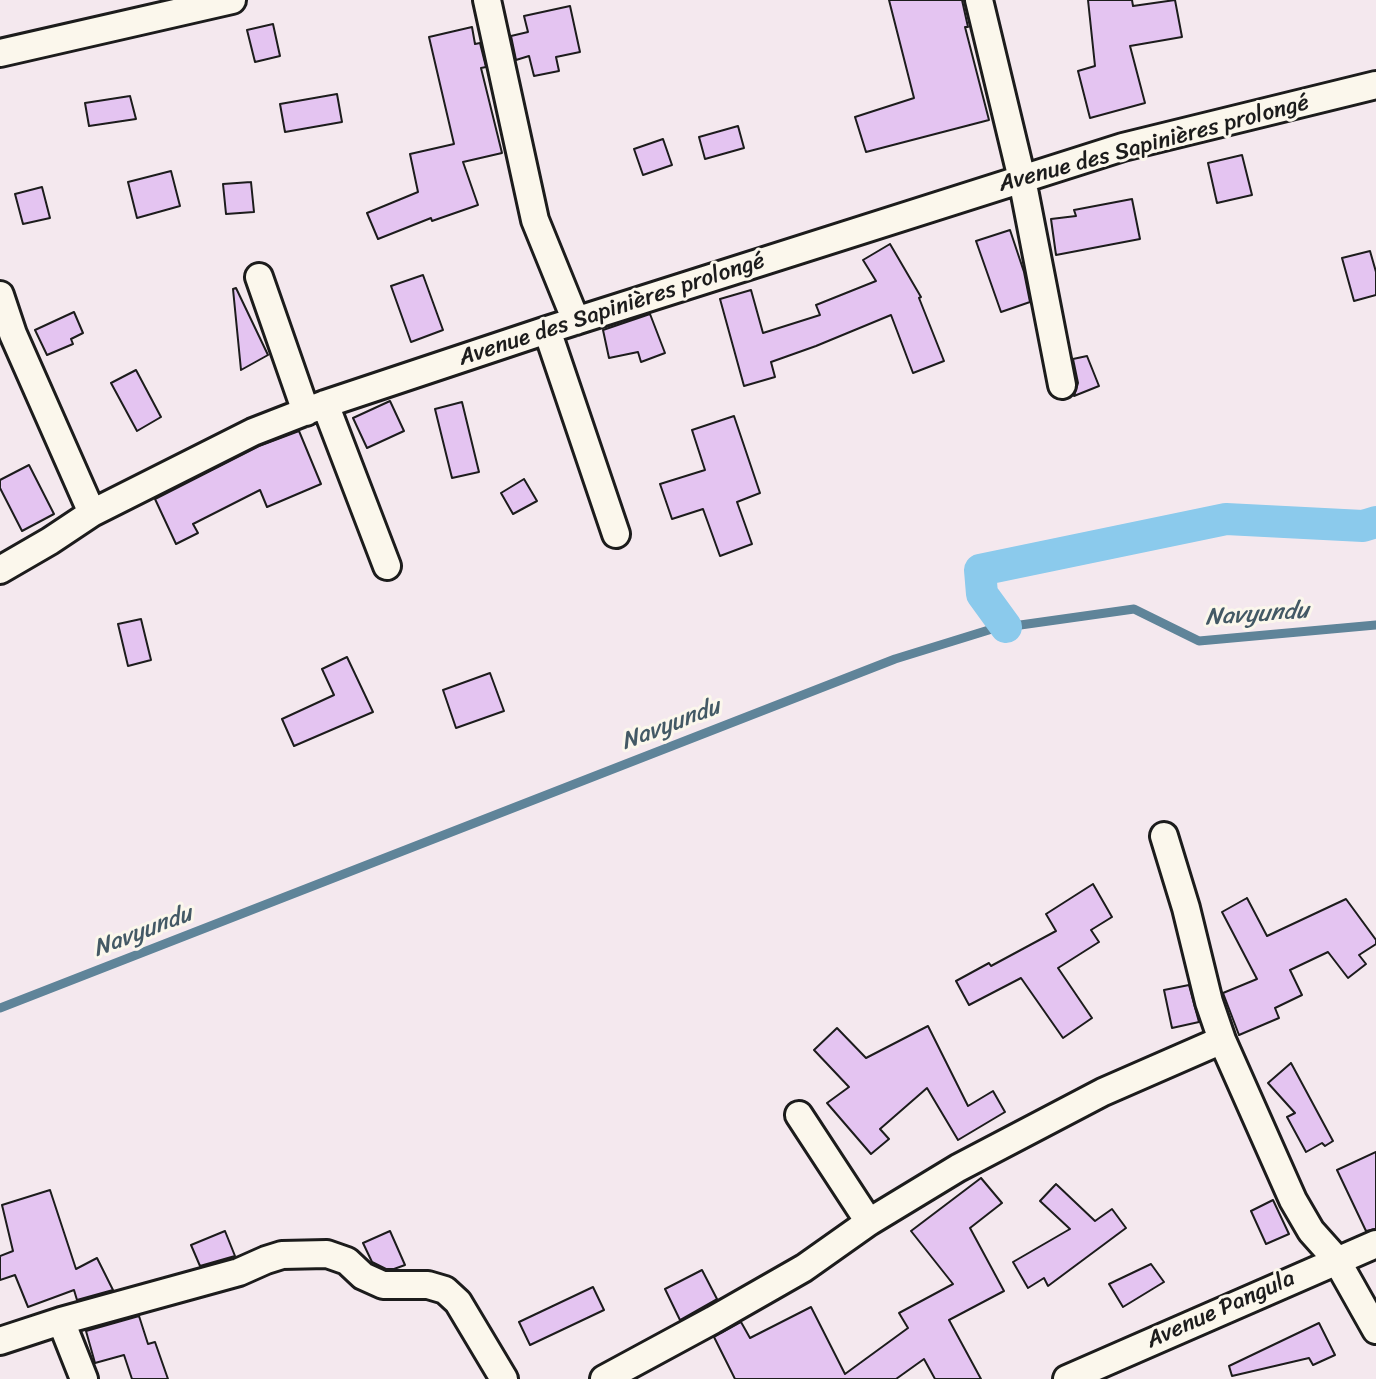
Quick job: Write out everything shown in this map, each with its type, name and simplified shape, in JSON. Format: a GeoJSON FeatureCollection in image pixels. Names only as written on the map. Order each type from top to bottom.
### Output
{"type":"FeatureCollection","features":[{"type":"Feature","properties":{"kind":"street"},"geometry":{"type":"LineString","coordinates":[[0,54],[232,0]]}},
{"type":"Feature","properties":{"kind":"street"},"geometry":{"type":"LineString","coordinates":[[487,0],[535,219],[576,321]]}},
{"type":"Feature","properties":{"kind":"street"},"geometry":{"type":"LineString","coordinates":[[979,0],[1022,179],[1062,385]]}},
{"type":"Feature","properties":{"kind":"street","name":"Avenue des Sapinières prolongé"},"geometry":{"type":"LineString","coordinates":[[0,569],[92,513],[253,432],[316,408],[547,330],[1123,147],[1376,85]]}},
{"type":"Feature","properties":{"kind":"street"},"geometry":{"type":"LineString","coordinates":[[260,277],[387,566]]}},
{"type":"Feature","properties":{"kind":"street"},"geometry":{"type":"LineString","coordinates":[[0,295],[6,337],[92,513]]}},
{"type":"Feature","properties":{"kind":"street"},"geometry":{"type":"LineString","coordinates":[[547,330],[616,534]]}},
{"type":"Feature","properties":{"kind":"street"},"geometry":{"type":"LineString","coordinates":[[1164,836],[1186,908],[1209,1002],[1222,1040],[1293,1200],[1311,1231],[1336,1259],[1376,1329]]}},
{"type":"Feature","properties":{"kind":"street"},"geometry":{"type":"LineString","coordinates":[[604,1379],[713,1321],[804,1268],[869,1222],[958,1168],[1103,1092],[1222,1040]]}},
{"type":"Feature","properties":{"kind":"street"},"geometry":{"type":"LineString","coordinates":[[799,1115],[869,1222]]}},
{"type":"Feature","properties":{"kind":"street","name":"Avenue Pangula"},"geometry":{"type":"LineString","coordinates":[[1067,1379],[1336,1259],[1376,1244]]}},
{"type":"Feature","properties":{"kind":"street"},"geometry":{"type":"LineString","coordinates":[[0,1342],[61,1321],[239,1272],[282,1255],[327,1254],[347,1261],[363,1276],[383,1285],[428,1285],[445,1290],[458,1302],[504,1379]]}},
{"type":"Feature","properties":{"kind":"street"},"geometry":{"type":"LineString","coordinates":[[61,1321],[84,1379]]}},
{"type":"Feature","properties":{"kind":"building"},"geometry":{"type":"Polygon","coordinates":[[[889,0],[962,0],[968,27],[965,27],[989,120],[866,152],[855,117],[914,98],[889,0]]]}},
{"type":"Feature","properties":{"kind":"building"},"geometry":{"type":"Polygon","coordinates":[[[1088,0],[1132,0],[1133,6],[1175,0],[1182,37],[1130,46],[1145,103],[1090,118],[1078,71],[1095,66],[1088,0]]]}},
{"type":"Feature","properties":{"kind":"building"},"geometry":{"type":"Polygon","coordinates":[[[570,6],[580,52],[556,57],[559,71],[534,76],[529,56],[516,60],[511,36],[528,32],[524,16],[570,6]]]}},
{"type":"Feature","properties":{"kind":"building"},"geometry":{"type":"Polygon","coordinates":[[[273,24],[280,56],[255,62],[247,30],[273,24]]]}},
{"type":"Feature","properties":{"kind":"building"},"geometry":{"type":"Polygon","coordinates":[[[472,27],[475,44],[480,43],[486,67],[481,68],[502,153],[463,162],[478,205],[432,221],[431,218],[378,239],[367,213],[418,192],[410,154],[454,144],[429,37],[472,27]]]}},
{"type":"Feature","properties":{"kind":"building"},"geometry":{"type":"Polygon","coordinates":[[[337,94],[342,122],[285,132],[280,104],[337,94]]]}},
{"type":"Feature","properties":{"kind":"building"},"geometry":{"type":"Polygon","coordinates":[[[130,96],[136,119],[89,126],[85,103],[130,96]]]}},
{"type":"Feature","properties":{"kind":"building"},"geometry":{"type":"Polygon","coordinates":[[[738,126],[744,148],[705,159],[699,137],[738,126]]]}},
{"type":"Feature","properties":{"kind":"building"},"geometry":{"type":"Polygon","coordinates":[[[663,139],[672,165],[643,175],[634,149],[663,139]]]}},
{"type":"Feature","properties":{"kind":"building"},"geometry":{"type":"Polygon","coordinates":[[[1242,155],[1252,195],[1217,203],[1208,163],[1242,155]]]}},
{"type":"Feature","properties":{"kind":"building"},"geometry":{"type":"Polygon","coordinates":[[[171,171],[180,206],[137,218],[128,182],[171,171]]]}},
{"type":"Feature","properties":{"kind":"building"},"geometry":{"type":"Polygon","coordinates":[[[251,182],[254,212],[226,214],[223,184],[251,182]]]}},
{"type":"Feature","properties":{"kind":"building"},"geometry":{"type":"Polygon","coordinates":[[[42,187],[50,218],[23,224],[15,194],[42,187]]]}},
{"type":"Feature","properties":{"kind":"building"},"geometry":{"type":"Polygon","coordinates":[[[1132,199],[1140,239],[1056,255],[1051,219],[1076,216],[1074,210],[1132,199]]]}},
{"type":"Feature","properties":{"kind":"building"},"geometry":{"type":"Polygon","coordinates":[[[1010,230],[1024,272],[1030,302],[1001,312],[976,241],[1010,230]]]}},
{"type":"Feature","properties":{"kind":"building"},"geometry":{"type":"Polygon","coordinates":[[[890,244],[921,297],[919,298],[944,361],[913,373],[891,315],[771,362],[775,377],[744,386],[720,299],[751,290],[763,333],[820,315],[816,305],[876,281],[863,260],[890,244]]]}},
{"type":"Feature","properties":{"kind":"building"},"geometry":{"type":"Polygon","coordinates":[[[1370,251],[1376,272],[1376,295],[1354,301],[1342,258],[1370,251]]]}},
{"type":"Feature","properties":{"kind":"building"},"geometry":{"type":"Polygon","coordinates":[[[423,275],[443,330],[411,342],[391,286],[423,275]]]}},
{"type":"Feature","properties":{"kind":"building"},"geometry":{"type":"Polygon","coordinates":[[[236,288],[268,355],[241,370],[233,289],[236,288]]]}},
{"type":"Feature","properties":{"kind":"building"},"geometry":{"type":"Polygon","coordinates":[[[74,312],[83,333],[71,339],[73,344],[47,355],[35,330],[74,312]]]}},
{"type":"Feature","properties":{"kind":"building"},"geometry":{"type":"Polygon","coordinates":[[[650,314],[665,353],[641,362],[638,352],[609,358],[603,330],[650,314]]]}},
{"type":"Feature","properties":{"kind":"building"},"geometry":{"type":"Polygon","coordinates":[[[1087,356],[1099,386],[1074,396],[1078,383],[1073,359],[1087,356]]]}},
{"type":"Feature","properties":{"kind":"building"},"geometry":{"type":"Polygon","coordinates":[[[136,370],[161,417],[137,431],[111,383],[136,370]]]}},
{"type":"Feature","properties":{"kind":"building"},"geometry":{"type":"Polygon","coordinates":[[[390,401],[404,431],[367,448],[353,418],[390,401]]]}},
{"type":"Feature","properties":{"kind":"building"},"geometry":{"type":"Polygon","coordinates":[[[462,402],[479,472],[452,478],[435,409],[462,402]]]}},
{"type":"Feature","properties":{"kind":"building"},"geometry":{"type":"Polygon","coordinates":[[[734,416],[760,493],[737,502],[752,544],[720,556],[703,509],[672,519],[660,484],[705,470],[692,430],[734,416]]]}},
{"type":"Feature","properties":{"kind":"building"},"geometry":{"type":"Polygon","coordinates":[[[299,431],[321,484],[267,507],[260,490],[193,524],[198,533],[176,544],[155,499],[259,446],[299,431]]]}},
{"type":"Feature","properties":{"kind":"building"},"geometry":{"type":"Polygon","coordinates":[[[29,465],[54,514],[22,531],[0,488],[0,480],[29,465]]]}},
{"type":"Feature","properties":{"kind":"building"},"geometry":{"type":"Polygon","coordinates":[[[524,479],[537,501],[513,514],[501,493],[524,479]]]}},
{"type":"Feature","properties":{"kind":"building"},"geometry":{"type":"Polygon","coordinates":[[[141,619],[151,660],[128,666],[118,624],[141,619]]]}},
{"type":"Feature","properties":{"kind":"building"},"geometry":{"type":"Polygon","coordinates":[[[347,657],[373,712],[294,746],[282,719],[334,695],[322,669],[347,657]]]}},
{"type":"Feature","properties":{"kind":"building"},"geometry":{"type":"Polygon","coordinates":[[[490,673],[504,711],[456,728],[443,690],[490,673]]]}},
{"type":"Feature","properties":{"kind":"building"},"geometry":{"type":"Polygon","coordinates":[[[1093,884],[1112,917],[1091,930],[1099,942],[1058,968],[1092,1018],[1063,1038],[1021,978],[969,1005],[956,981],[989,963],[991,966],[1056,931],[1046,914],[1093,884]]]}},
{"type":"Feature","properties":{"kind":"building"},"geometry":{"type":"Polygon","coordinates":[[[1247,898],[1267,936],[1346,899],[1376,940],[1376,944],[1359,955],[1366,964],[1348,978],[1328,952],[1290,970],[1302,995],[1275,1008],[1279,1018],[1239,1035],[1223,993],[1257,979],[1222,912],[1247,898]]]}},
{"type":"Feature","properties":{"kind":"building"},"geometry":{"type":"Polygon","coordinates":[[[1189,985],[1199,1022],[1172,1028],[1164,990],[1189,985]]]}},
{"type":"Feature","properties":{"kind":"building"},"geometry":{"type":"Polygon","coordinates":[[[928,1026],[968,1106],[993,1091],[1005,1112],[958,1140],[927,1088],[880,1129],[889,1139],[871,1154],[827,1103],[849,1087],[814,1050],[837,1028],[866,1058],[928,1026]]]}},
{"type":"Feature","properties":{"kind":"building"},"geometry":{"type":"Polygon","coordinates":[[[1291,1063],[1333,1141],[1325,1146],[1322,1143],[1306,1152],[1287,1117],[1295,1113],[1268,1083],[1291,1063]]]}},
{"type":"Feature","properties":{"kind":"building"},"geometry":{"type":"Polygon","coordinates":[[[1376,1152],[1376,1229],[1366,1231],[1337,1170],[1376,1152]]]}},
{"type":"Feature","properties":{"kind":"building"},"geometry":{"type":"Polygon","coordinates":[[[981,1178],[1002,1203],[970,1228],[1004,1291],[949,1320],[981,1379],[935,1379],[924,1359],[896,1379],[735,1379],[714,1337],[741,1322],[750,1338],[811,1307],[845,1374],[908,1328],[899,1313],[953,1284],[911,1231],[981,1178]]]}},
{"type":"Feature","properties":{"kind":"building"},"geometry":{"type":"Polygon","coordinates":[[[1056,1184],[1095,1221],[1112,1209],[1126,1228],[1048,1286],[1044,1278],[1028,1288],[1013,1262],[1070,1229],[1040,1201],[1056,1184]]]}},
{"type":"Feature","properties":{"kind":"building"},"geometry":{"type":"Polygon","coordinates":[[[50,1190],[76,1269],[97,1258],[113,1290],[77,1300],[74,1290],[28,1307],[15,1275],[0,1280],[0,1256],[13,1251],[2,1205],[50,1190]]]}},
{"type":"Feature","properties":{"kind":"building"},"geometry":{"type":"Polygon","coordinates":[[[1273,1200],[1289,1234],[1266,1244],[1251,1211],[1273,1200]]]}},
{"type":"Feature","properties":{"kind":"building"},"geometry":{"type":"Polygon","coordinates":[[[225,1231],[235,1256],[200,1266],[191,1245],[225,1231]]]}},
{"type":"Feature","properties":{"kind":"building"},"geometry":{"type":"Polygon","coordinates":[[[390,1231],[405,1265],[386,1269],[372,1262],[363,1243],[390,1231]]]}},
{"type":"Feature","properties":{"kind":"building"},"geometry":{"type":"Polygon","coordinates":[[[1151,1264],[1164,1282],[1123,1307],[1109,1284],[1151,1264]]]}},
{"type":"Feature","properties":{"kind":"building"},"geometry":{"type":"Polygon","coordinates":[[[702,1270],[717,1299],[680,1320],[665,1289],[702,1270]]]}},
{"type":"Feature","properties":{"kind":"building"},"geometry":{"type":"Polygon","coordinates":[[[593,1287],[604,1310],[530,1345],[519,1322],[593,1287]]]}},
{"type":"Feature","properties":{"kind":"building"},"geometry":{"type":"Polygon","coordinates":[[[139,1316],[148,1344],[155,1342],[168,1379],[132,1379],[124,1355],[95,1363],[86,1331],[139,1316]]]}},
{"type":"Feature","properties":{"kind":"building"},"geometry":{"type":"Polygon","coordinates":[[[1319,1323],[1335,1355],[1313,1365],[1309,1358],[1232,1376],[1229,1366],[1319,1323]]]}},
{"type":"Feature","properties":{"kind":"waterway"},"geometry":{"type":"LineString","coordinates":[[1006,627],[982,594],[980,570],[1226,519],[1363,526],[1376,522]]}},
{"type":"Feature","properties":{"kind":"waterway","name":"Navyundu"},"geometry":{"type":"LineString","coordinates":[[0,1008],[895,659],[992,629],[1134,609],[1199,641],[1376,625]]}}]}
